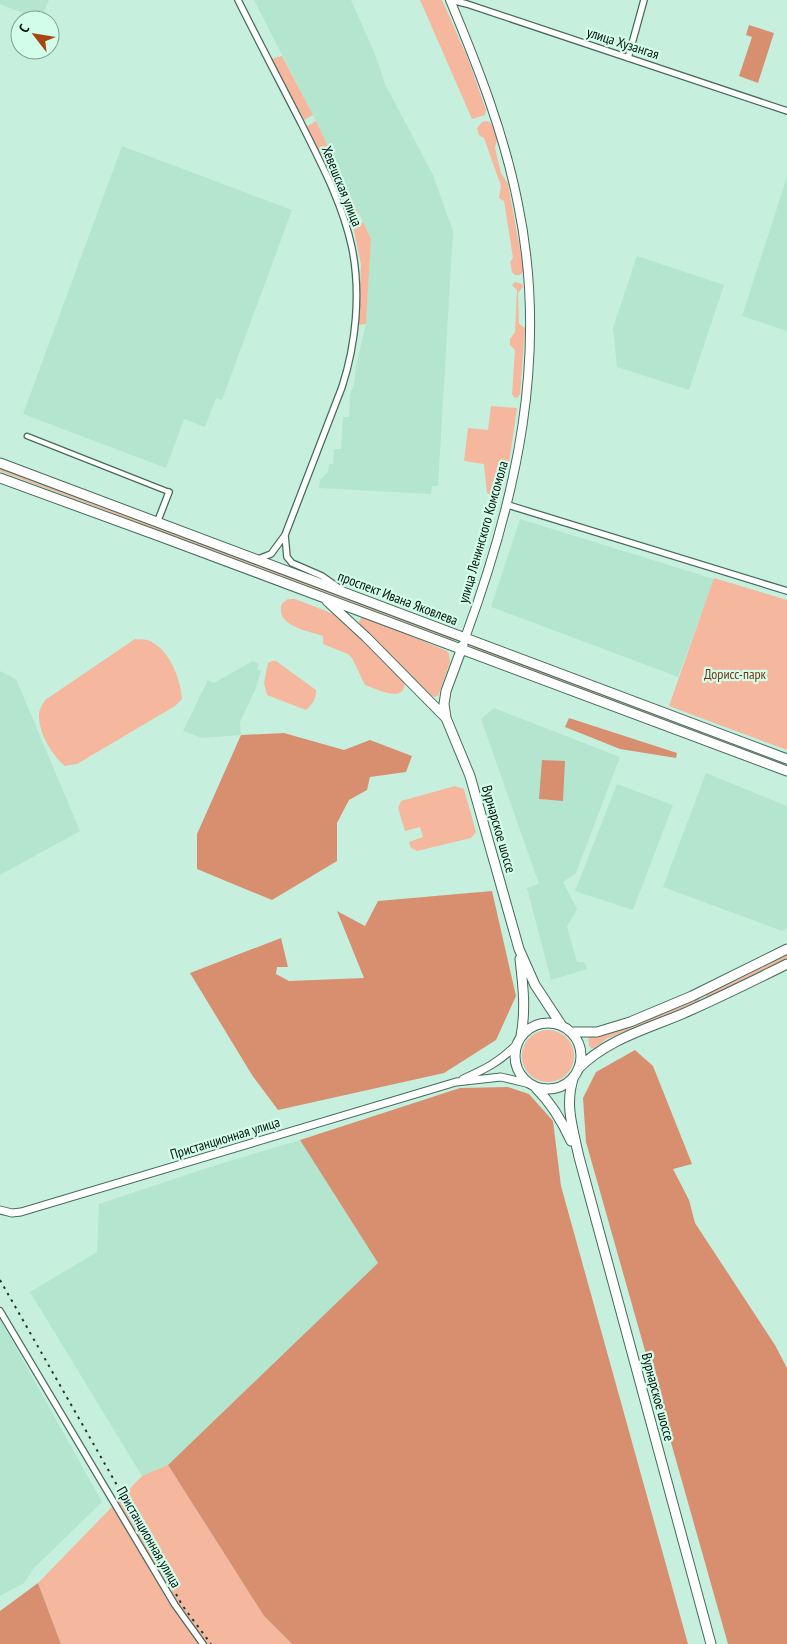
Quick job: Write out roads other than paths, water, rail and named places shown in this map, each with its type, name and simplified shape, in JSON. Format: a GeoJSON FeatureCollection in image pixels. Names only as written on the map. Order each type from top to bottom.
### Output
{"type":"FeatureCollection","features":[{"type":"Feature","properties":{"kind":"main road","name":"улица Ленинского Комсомола"},"geometry":{"type":"LineString","coordinates":[[446,718],[444,704],[446,691],[483,590],[508,505],[520,451],[529,362],[530,307],[529,271],[518,204],[498,123],[451,0]]}},
{"type":"Feature","properties":{"kind":"main road","name":"проспект Ивана Яковлева"},"geometry":{"type":"LineString","coordinates":[[0,463],[787,758]]}},
{"type":"Feature","properties":{"kind":"main road","name":"проспект Ивана Яковлева"},"geometry":{"type":"LineString","coordinates":[[0,478],[787,771]]}},
{"type":"Feature","properties":{"kind":"main road"},"geometry":{"type":"LineString","coordinates":[[323,597],[366,637],[446,718]]}},
{"type":"Feature","properties":{"kind":"main road","name":"Вурнарское шоссе"},"geometry":{"type":"LineString","coordinates":[[446,718],[470,776],[519,949],[535,986],[562,1026]]}},
{"type":"Feature","properties":{"kind":"main road","name":"Вурнарское шоссе"},"geometry":{"type":"LineString","coordinates":[[519,949],[524,998],[524,1018],[519,1040]]}},
{"type":"Feature","properties":{"kind":"main road"},"geometry":{"type":"LineString","coordinates":[[571,1032],[597,1032],[616,1027],[699,993],[787,949]]}},
{"type":"Feature","properties":{"kind":"main road"},"geometry":{"type":"LineString","coordinates":[[576,1073],[581,1059],[581,1050],[578,1040],[562,1026],[552,1023],[536,1025],[529,1029],[519,1040],[514,1052],[517,1070],[532,1085],[543,1089],[559,1087],[576,1073],[588,1059],[610,1043],[704,1003],[787,964]]}},
{"type":"Feature","properties":{"kind":"main road"},"geometry":{"type":"LineString","coordinates":[[699,993],[704,1003]]}},
{"type":"Feature","properties":{"kind":"main road","name":"Вурнарское шоссе"},"geometry":{"type":"LineString","coordinates":[[576,1073],[568,1096],[569,1112],[579,1157],[711,1644]]}},
{"type":"Feature","properties":{"kind":"main road","name":"Вурнарское шоссе"},"geometry":{"type":"LineString","coordinates":[[532,1085],[546,1097],[559,1115],[579,1157]]}},
{"type":"Feature","properties":{"kind":"street","name":"Хевешская улица"},"geometry":{"type":"LineString","coordinates":[[238,0],[338,201],[348,231],[355,265],[354,330],[350,363],[334,410],[285,535],[271,554],[256,560]]}},
{"type":"Feature","properties":{"kind":"street","name":"улица Хузангая"},"geometry":{"type":"LineString","coordinates":[[451,0],[787,111]]}},
{"type":"Feature","properties":{"kind":"street"},"geometry":{"type":"LineString","coordinates":[[628,58],[644,0]]}},
{"type":"Feature","properties":{"kind":"street"},"geometry":{"type":"LineString","coordinates":[[27,436],[169,492],[157,523]]}},
{"type":"Feature","properties":{"kind":"street"},"geometry":{"type":"LineString","coordinates":[[508,505],[787,591]]}},
{"type":"Feature","properties":{"kind":"street"},"geometry":{"type":"LineString","coordinates":[[285,535],[285,549],[292,563],[322,576],[342,592]]}},
{"type":"Feature","properties":{"kind":"street","name":"Пристанционная улица"},"geometry":{"type":"LineString","coordinates":[[0,1210],[12,1213],[21,1212],[456,1082],[492,1065],[507,1054],[519,1040]]}},
{"type":"Feature","properties":{"kind":"street","name":"Пристанционная улица"},"geometry":{"type":"LineString","coordinates":[[456,1082],[501,1077],[532,1085]]}},
{"type":"Feature","properties":{"kind":"street","name":"Пристанционная улица"},"geometry":{"type":"LineString","coordinates":[[0,1311],[174,1606],[203,1644]]}},
{"type":"Feature","properties":{"kind":"railway"},"geometry":{"type":"LineString","coordinates":[[0,1280],[122,1494],[182,1605],[211,1644]]}},
{"type":"Feature","properties":{"kind":"park label","name":"Дорисс-парк"},"geometry":{"type":"Point","coordinates":[735,674]}}]}
